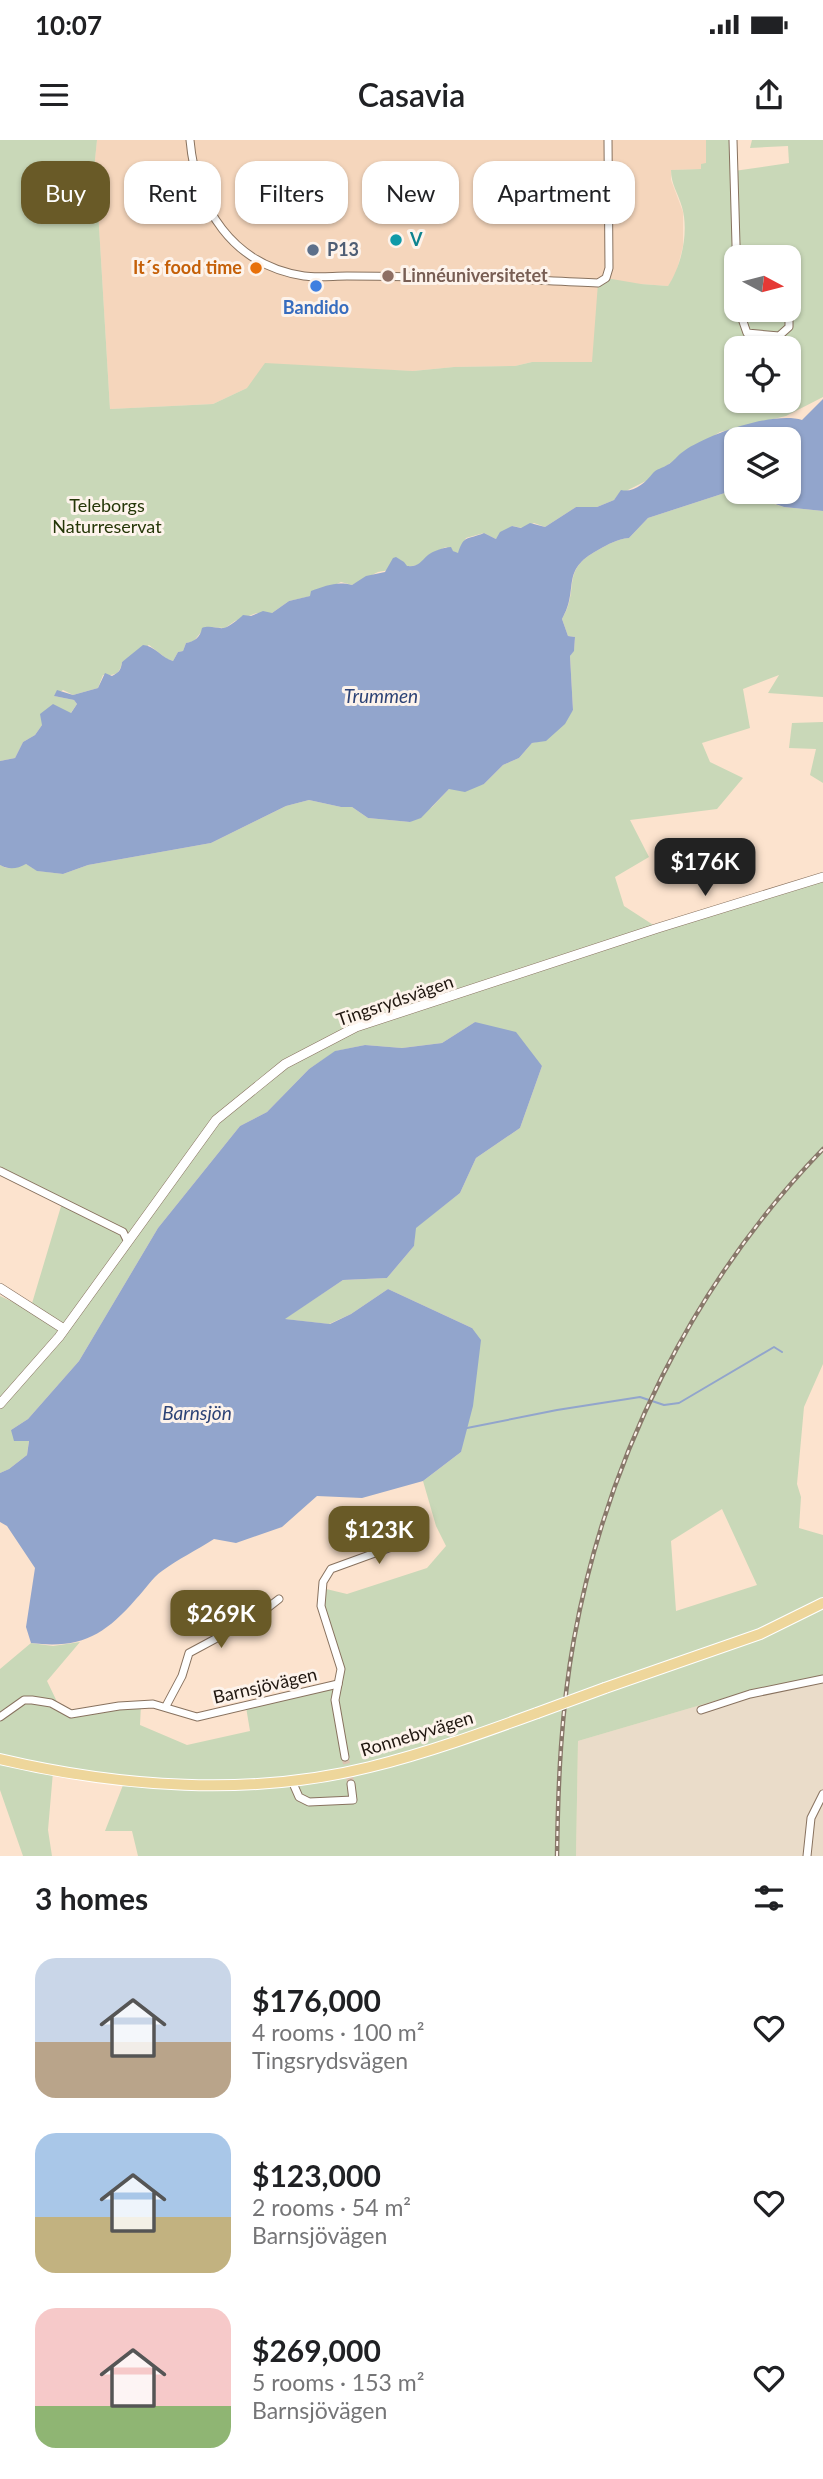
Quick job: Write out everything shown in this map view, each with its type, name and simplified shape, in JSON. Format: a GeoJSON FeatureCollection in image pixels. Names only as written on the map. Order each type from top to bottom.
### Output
{"type":"FeatureCollection","features":[{"type":"Feature","properties":{"kind":"main road","name":"Ronnebyvägen"},"geometry":{"type":"LineString","coordinates":[[0,1759],[53,1771],[139,1782],[204,1785],[292,1781],[369,1768],[418,1754],[760,1634],[823,1602]]}},
{"type":"Feature","properties":{"kind":"street"},"geometry":{"type":"LineString","coordinates":[[190,140],[198,188],[211,214],[234,243],[250,255],[282,271],[305,276],[441,277],[598,284],[606,278],[610,268],[608,140]]}},
{"type":"Feature","properties":{"kind":"street"},"geometry":{"type":"LineString","coordinates":[[733,140],[736,245]]}},
{"type":"Feature","properties":{"kind":"street"},"geometry":{"type":"LineString","coordinates":[[744,322],[747,333],[779,336],[789,327],[789,322]]}},
{"type":"Feature","properties":{"kind":"street","name":"Tingsrydsvägen"},"geometry":{"type":"LineString","coordinates":[[0,1404],[64,1329],[216,1120],[285,1064],[356,1027],[823,877]]}},
{"type":"Feature","properties":{"kind":"street"},"geometry":{"type":"LineString","coordinates":[[0,1171],[123,1232],[127,1240]]}},
{"type":"Feature","properties":{"kind":"street"},"geometry":{"type":"LineString","coordinates":[[0,1288],[64,1329]]}},
{"type":"Feature","properties":{"kind":"street","name":"Barnsjövägen"},"geometry":{"type":"LineString","coordinates":[[345,1756],[335,1700],[341,1668],[320,1599],[327,1572],[408,1541]]}},
{"type":"Feature","properties":{"kind":"street"},"geometry":{"type":"LineString","coordinates":[[166,1706],[182,1676],[190,1653],[256,1617],[279,1600]]}},
{"type":"Feature","properties":{"kind":"street"},"geometry":{"type":"LineString","coordinates":[[701,1710],[750,1694],[823,1679]]}},
{"type":"Feature","properties":{"kind":"street","name":"Barnsjövägen"},"geometry":{"type":"LineString","coordinates":[[0,1717],[24,1700],[51,1703],[71,1714],[119,1706],[153,1704],[166,1706],[190,1716],[205,1716],[338,1684]]}},
{"type":"Feature","properties":{"kind":"street"},"geometry":{"type":"LineString","coordinates":[[292,1781],[299,1797],[309,1802],[353,1800],[351,1784]]}},
{"type":"Feature","properties":{"kind":"street"},"geometry":{"type":"LineString","coordinates":[[807,1856],[811,1818],[823,1794]]}},
{"type":"Feature","properties":{"kind":"shaded area","name":"Linnéuniversitetet"},"geometry":{"type":"Polygon","coordinates":[[[97,140],[706,140],[706,164],[701,169],[671,170],[671,180],[683,212],[683,246],[676,274],[668,286],[641,284],[592,362],[532,362],[515,366],[413,371],[357,369],[247,388],[213,404],[110,409],[99,224],[110,224],[110,161],[95,160],[97,140]]]}},
{"type":"Feature","properties":{"kind":"shaded area"},"geometry":{"type":"Polygon","coordinates":[[[823,1675],[823,1856],[576,1856],[578,1741],[735,1695],[823,1675]]]}},
{"type":"Feature","properties":{"kind":"green space","name":"Teleborgs Naturreservat"},"geometry":{"type":"Polygon","coordinates":[[[0,140],[97,140],[95,161],[21,161],[21,224],[99,224],[110,409],[213,404],[247,388],[265,363],[413,371],[515,366],[532,362],[592,362],[598,283],[606,278],[668,286],[673,278],[683,248],[685,227],[671,170],[701,169],[701,164],[706,163],[706,140],[733,140],[734,171],[789,163],[788,146],[750,148],[752,140],[823,140],[823,397],[801,408],[801,336],[724,336],[724,413],[792,413],[741,427],[724,427],[724,431],[664,467],[650,479],[618,495],[614,500],[597,507],[576,507],[545,527],[534,523],[522,528],[512,526],[496,539],[484,533],[466,538],[458,554],[446,547],[430,554],[418,565],[378,572],[352,585],[341,582],[311,596],[289,601],[272,613],[257,613],[225,628],[205,627],[194,641],[186,643],[183,651],[178,652],[173,661],[149,645],[122,662],[116,673],[103,675],[98,688],[73,695],[63,690],[54,696],[74,700],[77,704],[70,714],[60,709],[35,735],[23,742],[15,758],[0,761],[0,140]]]}},
{"type":"Feature","properties":{"kind":"green space"},"geometry":{"type":"Polygon","coordinates":[[[724,493],[724,504],[774,504],[823,511],[823,697],[768,693],[779,675],[743,689],[750,728],[702,743],[710,762],[743,778],[717,809],[630,820],[649,857],[615,877],[624,906],[658,928],[823,877],[823,1364],[804,1407],[797,1484],[801,1497],[799,1528],[823,1535],[823,1675],[735,1695],[578,1741],[576,1856],[138,1856],[132,1831],[105,1831],[125,1780],[53,1772],[48,1830],[52,1856],[23,1856],[0,1790],[0,1669],[31,1643],[53,1646],[80,1642],[47,1681],[61,1710],[71,1714],[141,1704],[140,1725],[187,1745],[250,1731],[246,1707],[338,1684],[341,1676],[321,1606],[322,1588],[347,1594],[427,1568],[446,1546],[436,1526],[423,1481],[461,1452],[472,1328],[388,1289],[351,1314],[329,1324],[284,1319],[343,1280],[387,1278],[414,1246],[415,1228],[460,1193],[476,1158],[520,1128],[542,1066],[475,1022],[442,1043],[402,1048],[365,1045],[336,1051],[309,1069],[267,1112],[240,1126],[158,1228],[79,1361],[28,1419],[11,1430],[29,1440],[27,1455],[0,1473],[0,1296],[30,1310],[62,1203],[0,1168],[0,865],[6,868],[26,864],[38,871],[63,874],[88,865],[211,843],[286,806],[309,800],[352,807],[368,818],[410,822],[432,807],[449,789],[484,784],[503,765],[519,758],[532,743],[546,740],[573,710],[570,656],[574,650],[575,637],[568,636],[562,619],[570,598],[574,573],[586,558],[598,550],[629,538],[648,518],[724,493]],[[722,1509],[671,1541],[676,1611],[757,1585],[722,1509]]]}},
{"type":"Feature","properties":{"kind":"green space"},"geometry":{"type":"Polygon","coordinates":[[[823,722],[823,783],[810,775],[816,749],[789,748],[792,723],[823,722]]]}},
{"type":"Feature","properties":{"kind":"water","name":"Trummen"},"geometry":{"type":"Polygon","coordinates":[[[823,399],[823,511],[775,504],[801,504],[801,427],[738,427],[775,419],[802,420],[823,399]]]}},
{"type":"Feature","properties":{"kind":"water","name":"Trummen"},"geometry":{"type":"Polygon","coordinates":[[[724,431],[724,493],[648,518],[629,538],[613,542],[578,565],[562,619],[568,636],[575,637],[574,651],[570,656],[573,710],[565,724],[546,741],[532,743],[519,758],[503,765],[484,784],[465,792],[449,789],[421,818],[410,822],[368,818],[352,807],[309,800],[286,806],[211,843],[88,865],[63,874],[37,871],[26,864],[13,868],[0,865],[0,761],[15,758],[23,742],[35,735],[42,725],[40,714],[53,704],[71,713],[77,704],[74,700],[54,696],[57,690],[73,695],[98,688],[105,673],[112,676],[117,673],[122,662],[143,645],[173,661],[178,652],[183,651],[186,643],[198,637],[202,628],[224,628],[243,615],[251,616],[263,611],[272,613],[289,601],[310,596],[311,591],[326,586],[352,585],[366,576],[385,572],[393,558],[396,557],[407,566],[414,566],[442,548],[451,547],[458,553],[465,540],[484,533],[496,539],[500,532],[512,526],[521,528],[530,523],[545,527],[576,507],[597,507],[614,500],[621,490],[639,486],[656,470],[724,431]]]}},
{"type":"Feature","properties":{"kind":"water","name":"Barnsjön"},"geometry":{"type":"Polygon","coordinates":[[[475,1022],[516,1032],[542,1066],[520,1128],[476,1158],[460,1193],[416,1228],[414,1246],[387,1278],[343,1280],[285,1319],[330,1324],[351,1314],[388,1289],[472,1328],[481,1340],[473,1406],[461,1452],[423,1481],[362,1498],[317,1496],[282,1527],[236,1543],[214,1539],[158,1574],[124,1612],[102,1631],[64,1644],[31,1643],[26,1627],[35,1568],[7,1526],[0,1522],[0,1473],[27,1455],[29,1441],[14,1441],[11,1430],[28,1419],[79,1361],[158,1228],[240,1126],[267,1112],[309,1069],[335,1051],[365,1045],[402,1048],[442,1043],[475,1022]]]}},
{"type":"Feature","properties":{"kind":"waterway"},"geometry":{"type":"LineString","coordinates":[[467,1428],[640,1397],[664,1405],[679,1403],[774,1347],[782,1352]]}},
{"type":"Feature","properties":{"kind":"tunnel"},"geometry":{"type":"LineString","coordinates":[[345,1757],[351,1784]]}},
{"type":"Feature","properties":{"kind":"railway"},"geometry":{"type":"LineString","coordinates":[[557,1856],[561,1747],[574,1639],[589,1571],[609,1504],[633,1439],[662,1376],[696,1314],[734,1256],[777,1201],[823,1149]]}},
{"type":"Feature","properties":{"kind":"place","name":"V"},"geometry":{"type":"Point","coordinates":[396,240]}},
{"type":"Feature","properties":{"kind":"place","name":"P13"},"geometry":{"type":"Point","coordinates":[313,250]}},
{"type":"Feature","properties":{"kind":"place","name":"It´s food time"},"geometry":{"type":"Point","coordinates":[256,268]}},
{"type":"Feature","properties":{"kind":"place","name":"Linnéuniversitetet"},"geometry":{"type":"Point","coordinates":[388,276]}},
{"type":"Feature","properties":{"kind":"place","name":"Bandido"},"geometry":{"type":"Point","coordinates":[316,286]}}]}
